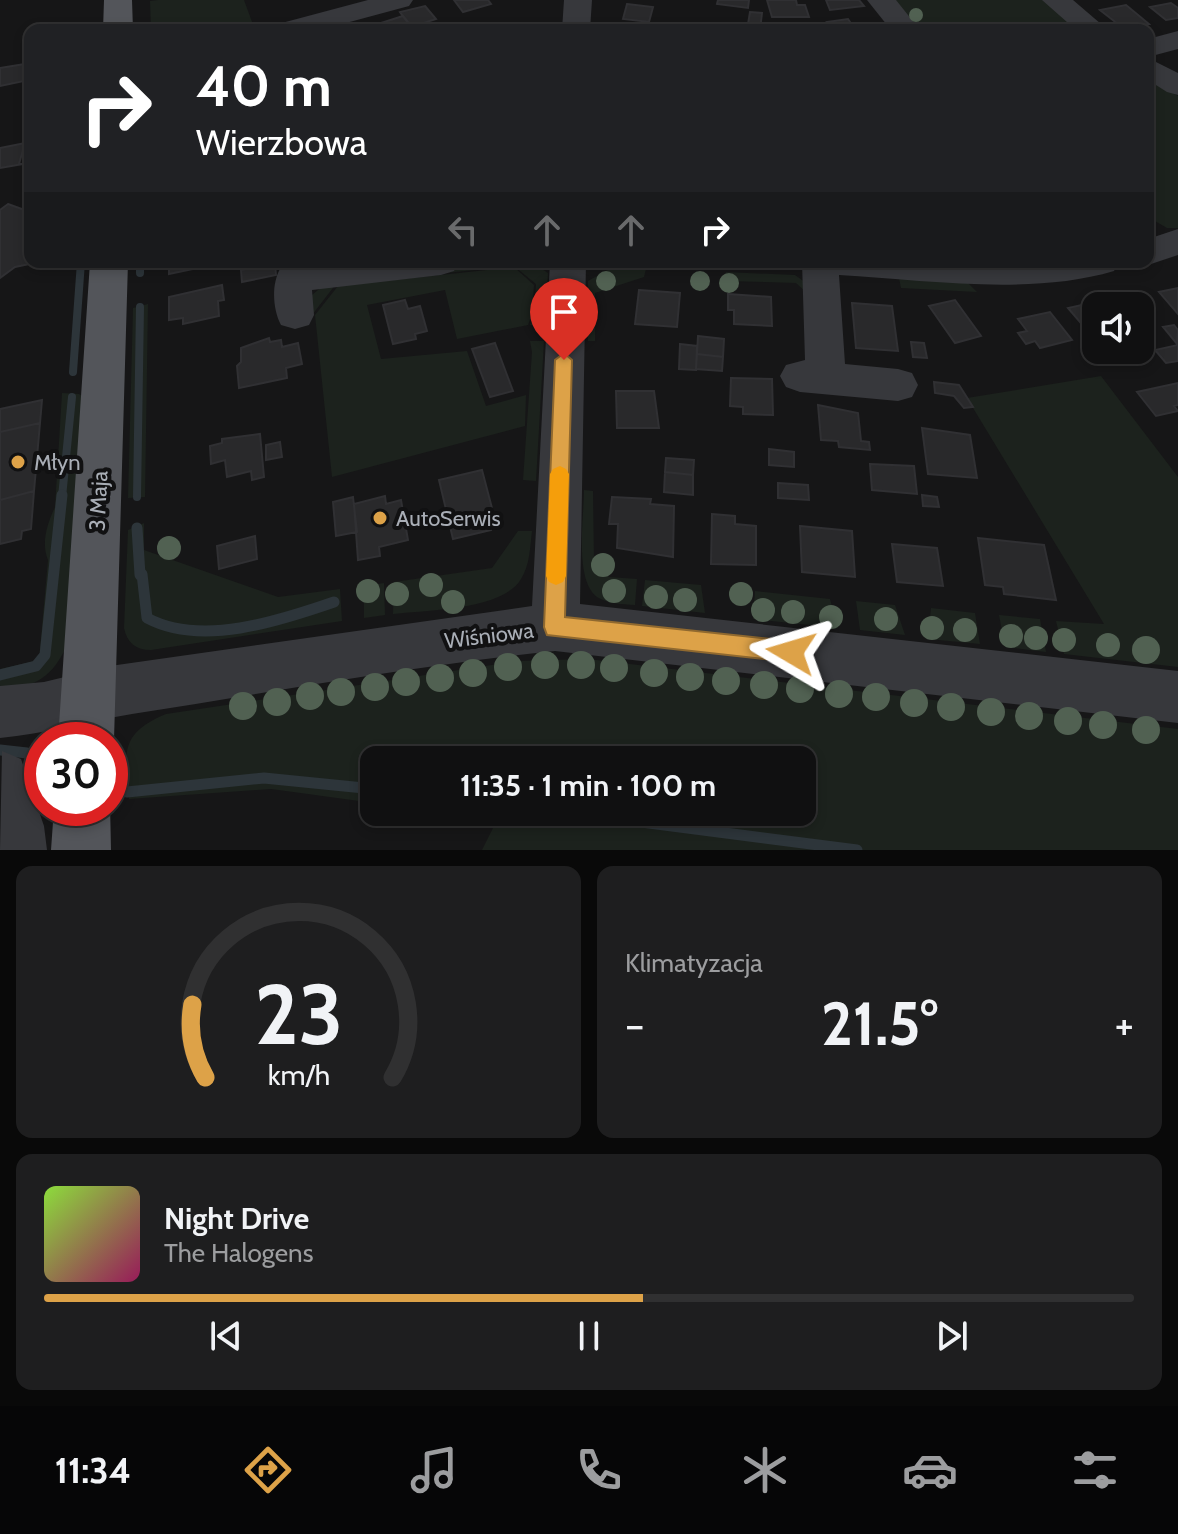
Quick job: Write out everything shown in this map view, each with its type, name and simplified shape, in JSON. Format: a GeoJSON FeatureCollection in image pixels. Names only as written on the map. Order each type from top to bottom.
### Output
{"type":"FeatureCollection","features":[{"type":"Feature","properties":{"kind":"main road"},"geometry":{"type":"LineString","coordinates":[[118,0],[118,24]]}},
{"type":"Feature","properties":{"kind":"main road","name":"3 Maja"},"geometry":{"type":"LineString","coordinates":[[87,719],[109,268]]}},
{"type":"Feature","properties":{"kind":"main road"},"geometry":{"type":"LineString","coordinates":[[81,850],[82,826]]}},
{"type":"Feature","properties":{"kind":"street"},"geometry":{"type":"LineString","coordinates":[[291,24],[399,0]]}},
{"type":"Feature","properties":{"kind":"street"},"geometry":{"type":"LineString","coordinates":[[576,24],[578,0]]}},
{"type":"Feature","properties":{"kind":"street"},"geometry":{"type":"LineString","coordinates":[[881,0],[901,24]]}},
{"type":"Feature","properties":{"kind":"street"},"geometry":{"type":"LineString","coordinates":[[1056,0],[1086,24]]}},
{"type":"Feature","properties":{"kind":"street"},"geometry":{"type":"LineString","coordinates":[[1154,46],[1178,40]]}},
{"type":"Feature","properties":{"kind":"street"},"geometry":{"type":"LineString","coordinates":[[1154,71],[1178,86]]}},
{"type":"Feature","properties":{"kind":"street"},"geometry":{"type":"LineString","coordinates":[[293,285],[402,268]]}},
{"type":"Feature","properties":{"kind":"street"},"geometry":{"type":"LineString","coordinates":[[555,627],[568,268]]}},
{"type":"Feature","properties":{"kind":"street"},"geometry":{"type":"LineString","coordinates":[[820,268],[813,377],[898,385]]}},
{"type":"Feature","properties":{"kind":"street"},"geometry":{"type":"LineString","coordinates":[[961,268],[1026,271],[1072,268]]}},
{"type":"Feature","properties":{"kind":"street","name":"Wiśniowa"},"geometry":{"type":"LineString","coordinates":[[0,712],[44,708],[87,719],[110,692],[392,648],[555,627],[1178,697]]}},
{"type":"Feature","properties":{"kind":"street"},"geometry":{"type":"LineString","coordinates":[[2,778],[16,826],[19,850]]}},
{"type":"Feature","properties":{"kind":"shaded area"},"geometry":{"type":"Polygon","coordinates":[[[244,0],[253,24],[151,24],[150,1],[244,0]]]}},
{"type":"Feature","properties":{"kind":"shaded area"},"geometry":{"type":"Polygon","coordinates":[[[891,0],[1043,0],[1073,24],[913,24],[891,0]]]}},
{"type":"Feature","properties":{"kind":"shaded area"},"geometry":{"type":"Polygon","coordinates":[[[1154,81],[1178,96],[1178,228],[1167,228],[1154,220],[1154,81]]]}},
{"type":"Feature","properties":{"kind":"shaded area"},"geometry":{"type":"Polygon","coordinates":[[[456,268],[494,268],[336,284],[312,315],[312,295],[324,285],[336,281],[456,268]]]}},
{"type":"Feature","properties":{"kind":"shaded area"},"geometry":{"type":"Polygon","coordinates":[[[515,268],[534,285],[528,325],[457,339],[445,290],[367,305],[381,359],[467,351],[486,406],[526,395],[525,426],[332,477],[315,315],[338,286],[515,268]]]}},
{"type":"Feature","properties":{"kind":"shaded area"},"geometry":{"type":"Polygon","coordinates":[[[516,268],[540,268],[548,273],[545,325],[530,325],[536,284],[516,268]]]}},
{"type":"Feature","properties":{"kind":"shaded area"},"geometry":{"type":"Polygon","coordinates":[[[611,268],[646,269],[644,277],[595,293],[595,341],[588,341],[588,281],[611,268]]]}},
{"type":"Feature","properties":{"kind":"shaded area"},"geometry":{"type":"Polygon","coordinates":[[[726,272],[795,275],[806,283],[809,295],[796,283],[726,281],[726,272]]]}},
{"type":"Feature","properties":{"kind":"shaded area"},"geometry":{"type":"Polygon","coordinates":[[[899,278],[966,281],[977,292],[901,288],[899,278]]]}},
{"type":"Feature","properties":{"kind":"shaded area"},"geometry":{"type":"Polygon","coordinates":[[[148,304],[145,497],[128,498],[133,308],[148,304]]]}},
{"type":"Feature","properties":{"kind":"shaded area"},"geometry":{"type":"Polygon","coordinates":[[[530,341],[544,341],[536,481],[523,480],[532,352],[530,341]]]}},
{"type":"Feature","properties":{"kind":"shaded area"},"geometry":{"type":"Polygon","coordinates":[[[1101,376],[1178,477],[1178,667],[1064,654],[1056,621],[1104,624],[967,398],[1101,376]]]}},
{"type":"Feature","properties":{"kind":"shaded area"},"geometry":{"type":"Polygon","coordinates":[[[62,393],[84,397],[68,643],[49,673],[24,687],[0,693],[0,669],[39,660],[48,560],[45,540],[55,507],[62,393]]]}},
{"type":"Feature","properties":{"kind":"shaded area"},"geometry":{"type":"Polygon","coordinates":[[[584,490],[593,491],[594,562],[609,577],[637,579],[635,605],[606,601],[590,589],[583,563],[584,490]]]}},
{"type":"Feature","properties":{"kind":"shaded area"},"geometry":{"type":"Polygon","coordinates":[[[144,523],[144,550],[278,597],[340,589],[342,621],[141,649],[130,642],[124,628],[128,530],[144,523]]]}},
{"type":"Feature","properties":{"kind":"shaded area"},"geometry":{"type":"Polygon","coordinates":[[[518,531],[532,531],[526,568],[512,589],[482,603],[463,607],[393,614],[394,582],[492,568],[518,531]]]}},
{"type":"Feature","properties":{"kind":"shaded area"},"geometry":{"type":"Polygon","coordinates":[[[645,580],[701,585],[705,613],[642,606],[645,580]]]}},
{"type":"Feature","properties":{"kind":"shaded area"},"geometry":{"type":"Polygon","coordinates":[[[384,583],[385,615],[364,618],[364,586],[384,583]]]}},
{"type":"Feature","properties":{"kind":"shaded area"},"geometry":{"type":"Polygon","coordinates":[[[755,591],[830,599],[838,628],[753,619],[755,591]]]}},
{"type":"Feature","properties":{"kind":"shaded area"},"geometry":{"type":"Polygon","coordinates":[[[856,601],[895,605],[905,635],[860,630],[856,601]]]}},
{"type":"Feature","properties":{"kind":"shaded area"},"geometry":{"type":"Polygon","coordinates":[[[931,608],[975,613],[980,644],[928,639],[931,608]]]}},
{"type":"Feature","properties":{"kind":"shaded area"},"geometry":{"type":"Polygon","coordinates":[[[999,615],[1040,619],[1046,652],[1005,647],[999,615]]]}},
{"type":"Feature","properties":{"kind":"shaded area"},"geometry":{"type":"Polygon","coordinates":[[[588,659],[1178,729],[1178,850],[482,850],[494,826],[816,826],[816,746],[360,746],[360,801],[271,789],[129,799],[128,747],[139,729],[166,714],[518,661],[588,659]]]}},
{"type":"Feature","properties":{"kind":"building"},"geometry":{"type":"Polygon","coordinates":[[[454,0],[488,0],[491,4],[463,12],[454,0]]]}},
{"type":"Feature","properties":{"kind":"building"},"geometry":{"type":"Polygon","coordinates":[[[718,0],[749,0],[748,8],[717,4],[718,0]]]}},
{"type":"Feature","properties":{"kind":"building"},"geometry":{"type":"Polygon","coordinates":[[[767,0],[796,0],[797,5],[805,5],[809,17],[772,17],[767,0]]]}},
{"type":"Feature","properties":{"kind":"building"},"geometry":{"type":"Polygon","coordinates":[[[826,0],[859,0],[864,6],[830,10],[826,0]]]}},
{"type":"Feature","properties":{"kind":"building"},"geometry":{"type":"Polygon","coordinates":[[[1171,3],[1178,8],[1178,18],[1166,20],[1150,7],[1171,3]]]}},
{"type":"Feature","properties":{"kind":"building"},"geometry":{"type":"Polygon","coordinates":[[[627,4],[653,7],[649,22],[623,19],[627,4]]]}},
{"type":"Feature","properties":{"kind":"building"},"geometry":{"type":"Polygon","coordinates":[[[1126,5],[1149,24],[1118,24],[1100,10],[1126,5]]]}},
{"type":"Feature","properties":{"kind":"building"},"geometry":{"type":"Polygon","coordinates":[[[425,6],[436,19],[409,24],[400,12],[425,6]]]}},
{"type":"Feature","properties":{"kind":"building"},"geometry":{"type":"Polygon","coordinates":[[[750,12],[762,13],[761,24],[748,24],[750,12]]]}},
{"type":"Feature","properties":{"kind":"building"},"geometry":{"type":"Polygon","coordinates":[[[403,16],[410,24],[378,24],[403,16]]]}},
{"type":"Feature","properties":{"kind":"building"},"geometry":{"type":"Polygon","coordinates":[[[848,19],[851,24],[828,24],[827,22],[848,19]]]}},
{"type":"Feature","properties":{"kind":"building"},"geometry":{"type":"Polygon","coordinates":[[[24,64],[24,81],[0,86],[0,68],[24,64]]]}},
{"type":"Feature","properties":{"kind":"building"},"geometry":{"type":"Polygon","coordinates":[[[24,143],[19,164],[23,164],[0,168],[0,148],[24,143]]]}},
{"type":"Feature","properties":{"kind":"building"},"geometry":{"type":"Polygon","coordinates":[[[8,204],[24,210],[24,265],[15,267],[0,278],[0,210],[8,204]]]}},
{"type":"Feature","properties":{"kind":"building"},"geometry":{"type":"Polygon","coordinates":[[[169,268],[198,268],[169,274],[169,268]]]}},
{"type":"Feature","properties":{"kind":"building"},"geometry":{"type":"Polygon","coordinates":[[[275,268],[276,275],[242,282],[241,270],[275,268]]]}},
{"type":"Feature","properties":{"kind":"building"},"geometry":{"type":"Polygon","coordinates":[[[222,285],[224,300],[218,301],[219,316],[183,324],[183,318],[169,320],[169,297],[222,285]]]}},
{"type":"Feature","properties":{"kind":"building"},"geometry":{"type":"Polygon","coordinates":[[[1178,288],[1178,314],[1159,292],[1178,288]]]}},
{"type":"Feature","properties":{"kind":"building"},"geometry":{"type":"Polygon","coordinates":[[[639,290],[680,293],[677,327],[635,324],[639,290]]]}},
{"type":"Feature","properties":{"kind":"building"},"geometry":{"type":"Polygon","coordinates":[[[728,294],[771,297],[772,326],[734,324],[734,310],[728,310],[728,294]]]}},
{"type":"Feature","properties":{"kind":"building"},"geometry":{"type":"Polygon","coordinates":[[[405,300],[408,309],[420,306],[427,331],[415,334],[416,339],[393,344],[383,305],[405,300]]]}},
{"type":"Feature","properties":{"kind":"building"},"geometry":{"type":"Polygon","coordinates":[[[955,300],[981,336],[955,343],[929,306],[955,300]]]}},
{"type":"Feature","properties":{"kind":"building"},"geometry":{"type":"Polygon","coordinates":[[[852,303],[892,306],[898,351],[856,348],[852,303]]]}},
{"type":"Feature","properties":{"kind":"building"},"geometry":{"type":"Polygon","coordinates":[[[1082,305],[1082,324],[1068,308],[1082,305]]]}},
{"type":"Feature","properties":{"kind":"building"},"geometry":{"type":"Polygon","coordinates":[[[1050,312],[1072,340],[1040,348],[1035,341],[1026,344],[1018,333],[1027,331],[1018,319],[1050,312]]]}},
{"type":"Feature","properties":{"kind":"building"},"geometry":{"type":"Polygon","coordinates":[[[1174,325],[1178,330],[1177,344],[1163,327],[1174,325]]]}},
{"type":"Feature","properties":{"kind":"building"},"geometry":{"type":"Polygon","coordinates":[[[698,336],[724,339],[723,357],[697,354],[698,336]]]}},
{"type":"Feature","properties":{"kind":"building"},"geometry":{"type":"Polygon","coordinates":[[[269,338],[270,342],[281,340],[282,347],[298,343],[302,364],[286,368],[287,378],[239,388],[237,366],[241,362],[241,348],[269,338]]]}},
{"type":"Feature","properties":{"kind":"building"},"geometry":{"type":"Polygon","coordinates":[[[911,342],[924,343],[927,358],[913,357],[911,342]]]}},
{"type":"Feature","properties":{"kind":"building"},"geometry":{"type":"Polygon","coordinates":[[[495,343],[513,391],[490,397],[472,349],[495,343]]]}},
{"type":"Feature","properties":{"kind":"building"},"geometry":{"type":"Polygon","coordinates":[[[680,344],[697,346],[696,370],[679,369],[680,344]]]}},
{"type":"Feature","properties":{"kind":"building"},"geometry":{"type":"Polygon","coordinates":[[[1178,345],[1178,361],[1166,363],[1155,350],[1178,345]]]}},
{"type":"Feature","properties":{"kind":"building"},"geometry":{"type":"Polygon","coordinates":[[[697,354],[723,357],[722,371],[696,369],[697,354]]]}},
{"type":"Feature","properties":{"kind":"building"},"geometry":{"type":"Polygon","coordinates":[[[731,378],[772,379],[773,415],[743,414],[743,407],[730,406],[731,378]]]}},
{"type":"Feature","properties":{"kind":"building"},"geometry":{"type":"Polygon","coordinates":[[[934,382],[959,385],[973,407],[964,408],[954,396],[935,393],[934,382]]]}},
{"type":"Feature","properties":{"kind":"building"},"geometry":{"type":"Polygon","coordinates":[[[1178,383],[1178,405],[1174,406],[1178,411],[1156,416],[1137,392],[1178,383]]]}},
{"type":"Feature","properties":{"kind":"building"},"geometry":{"type":"Polygon","coordinates":[[[616,391],[654,391],[659,428],[617,428],[616,391]]]}},
{"type":"Feature","properties":{"kind":"building"},"geometry":{"type":"Polygon","coordinates":[[[42,400],[40,423],[0,432],[0,409],[42,400]]]}},
{"type":"Feature","properties":{"kind":"building"},"geometry":{"type":"Polygon","coordinates":[[[818,405],[858,413],[861,441],[869,442],[870,450],[839,447],[838,441],[821,440],[818,405]]]}},
{"type":"Feature","properties":{"kind":"building","name":"Młyn"},"geometry":{"type":"Polygon","coordinates":[[[40,423],[34,491],[0,500],[0,432],[40,423]]]}},
{"type":"Feature","properties":{"kind":"building"},"geometry":{"type":"Polygon","coordinates":[[[922,428],[970,435],[977,478],[928,474],[922,428]]]}},
{"type":"Feature","properties":{"kind":"building"},"geometry":{"type":"Polygon","coordinates":[[[260,434],[264,477],[252,480],[251,471],[227,477],[225,460],[211,464],[210,446],[222,443],[222,439],[260,434]]]}},
{"type":"Feature","properties":{"kind":"building"},"geometry":{"type":"Polygon","coordinates":[[[280,442],[282,457],[266,460],[266,445],[280,442]]]}},
{"type":"Feature","properties":{"kind":"building"},"geometry":{"type":"Polygon","coordinates":[[[769,449],[794,452],[794,467],[769,465],[769,449]]]}},
{"type":"Feature","properties":{"kind":"building"},"geometry":{"type":"Polygon","coordinates":[[[666,458],[694,460],[693,475],[665,472],[666,458]]]}},
{"type":"Feature","properties":{"kind":"building"},"geometry":{"type":"Polygon","coordinates":[[[870,464],[914,466],[917,494],[872,490],[870,464]]]}},
{"type":"Feature","properties":{"kind":"building"},"geometry":{"type":"Polygon","coordinates":[[[482,470],[493,512],[487,513],[491,530],[453,539],[439,480],[482,470]]]}},
{"type":"Feature","properties":{"kind":"building"},"geometry":{"type":"Polygon","coordinates":[[[665,472],[693,475],[693,495],[664,492],[665,472]]]}},
{"type":"Feature","properties":{"kind":"building"},"geometry":{"type":"Polygon","coordinates":[[[778,483],[808,485],[809,500],[778,498],[778,483]]]}},
{"type":"Feature","properties":{"kind":"building"},"geometry":{"type":"Polygon","coordinates":[[[34,491],[31,529],[22,531],[21,539],[0,544],[0,500],[34,491]]]}},
{"type":"Feature","properties":{"kind":"building"},"geometry":{"type":"Polygon","coordinates":[[[922,495],[937,497],[939,507],[923,506],[922,495]]]}},
{"type":"Feature","properties":{"kind":"building","name":"AutoSerwis"},"geometry":{"type":"Polygon","coordinates":[[[385,496],[386,504],[401,500],[408,540],[379,547],[380,556],[358,560],[354,504],[385,496]]]}},
{"type":"Feature","properties":{"kind":"building"},"geometry":{"type":"Polygon","coordinates":[[[353,497],[357,532],[336,536],[333,502],[353,497]]]}},
{"type":"Feature","properties":{"kind":"building"},"geometry":{"type":"Polygon","coordinates":[[[612,497],[651,499],[650,504],[674,506],[673,557],[617,548],[618,524],[609,524],[612,497]]]}},
{"type":"Feature","properties":{"kind":"building"},"geometry":{"type":"Polygon","coordinates":[[[712,514],[735,516],[735,524],[756,526],[756,565],[711,564],[712,514]]]}},
{"type":"Feature","properties":{"kind":"building"},"geometry":{"type":"Polygon","coordinates":[[[800,526],[852,531],[855,577],[802,572],[800,526]]]}},
{"type":"Feature","properties":{"kind":"building"},"geometry":{"type":"Polygon","coordinates":[[[255,536],[257,559],[219,569],[217,546],[255,536]]]}},
{"type":"Feature","properties":{"kind":"building"},"geometry":{"type":"Polygon","coordinates":[[[978,538],[1044,545],[1056,600],[1004,594],[1003,587],[985,585],[978,538]]]}},
{"type":"Feature","properties":{"kind":"building"},"geometry":{"type":"Polygon","coordinates":[[[892,544],[937,548],[943,586],[897,582],[892,544]]]}},
{"type":"Feature","properties":{"kind":"waterway"},"geometry":{"type":"LineString","coordinates":[[73,372],[81,268]]}},
{"type":"Feature","properties":{"kind":"waterway"},"geometry":{"type":"LineString","coordinates":[[140,268],[140,273]]}},
{"type":"Feature","properties":{"kind":"waterway"},"geometry":{"type":"LineString","coordinates":[[137,497],[140,307]]}},
{"type":"Feature","properties":{"kind":"waterway"},"geometry":{"type":"LineString","coordinates":[[62,497],[72,397]]}},
{"type":"Feature","properties":{"kind":"waterway"},"geometry":{"type":"LineString","coordinates":[[0,675],[36,666],[45,655],[62,495]]}},
{"type":"Feature","properties":{"kind":"waterway"},"geometry":{"type":"LineString","coordinates":[[137,528],[140,575]]}},
{"type":"Feature","properties":{"kind":"waterway"},"geometry":{"type":"LineString","coordinates":[[142,574],[147,618],[191,630],[240,628],[289,617],[334,602]]}},
{"type":"Feature","properties":{"kind":"waterway"},"geometry":{"type":"LineString","coordinates":[[0,750],[24,753]]}},
{"type":"Feature","properties":{"kind":"waterway"},"geometry":{"type":"LineString","coordinates":[[128,792],[264,778],[360,788]]}},
{"type":"Feature","properties":{"kind":"waterway"},"geometry":{"type":"LineString","coordinates":[[672,826],[857,850]]}},
{"type":"Feature","properties":{"kind":"slow traffic"},"geometry":{"type":"LineString","coordinates":[[556,576],[560,474]]}},
{"type":"Feature","properties":{"kind":"place","name":"Młyn"},"geometry":{"type":"Point","coordinates":[18,462]}},
{"type":"Feature","properties":{"kind":"place","name":"AutoSerwis"},"geometry":{"type":"Point","coordinates":[380,518]}},
{"type":"Feature","properties":{"kind":"route"},"geometry":{"type":"LineString","coordinates":[[564,360],[555,627],[791,652]]}}]}
